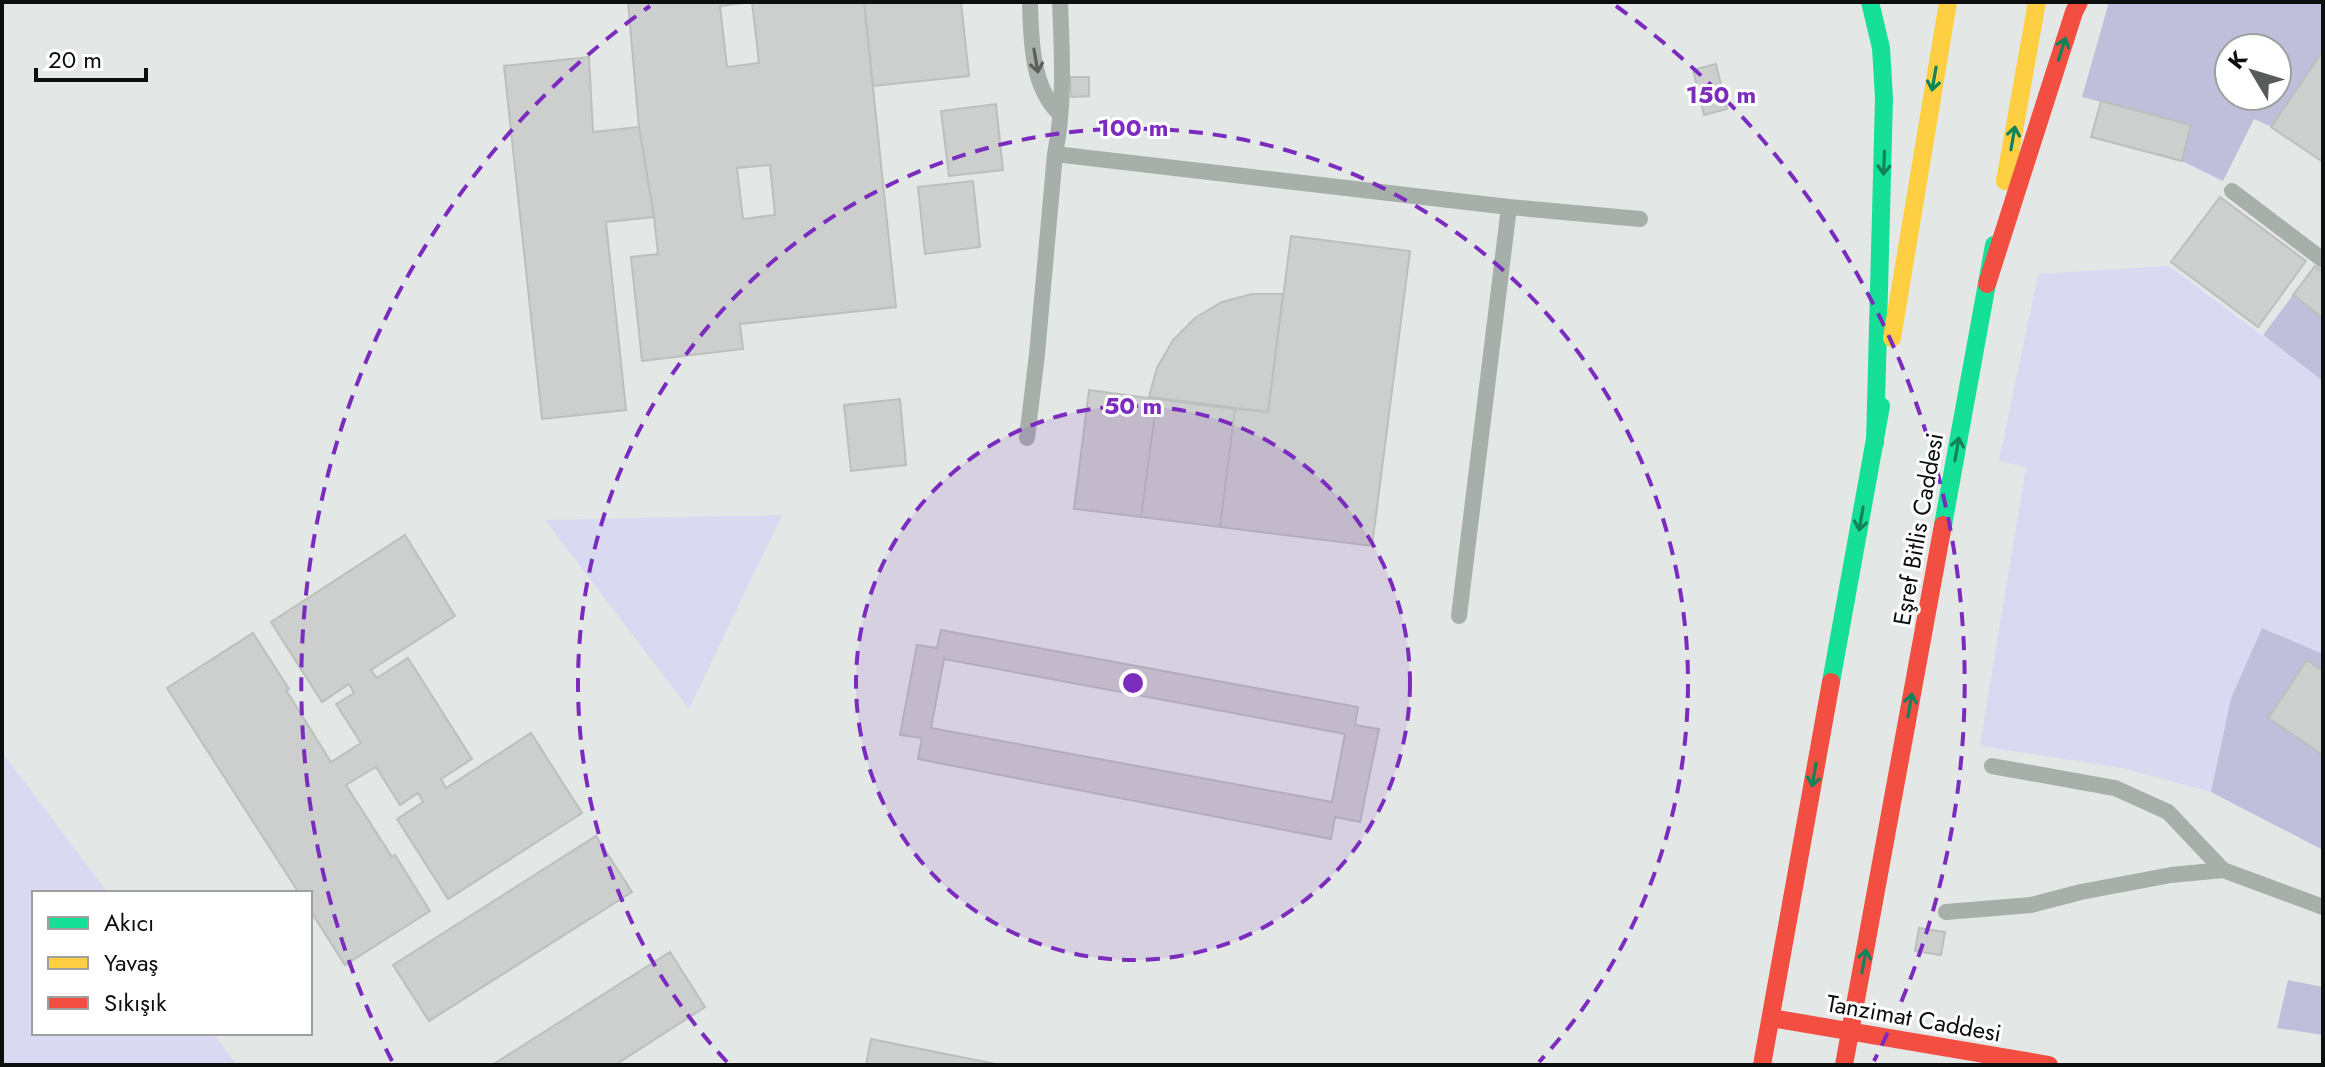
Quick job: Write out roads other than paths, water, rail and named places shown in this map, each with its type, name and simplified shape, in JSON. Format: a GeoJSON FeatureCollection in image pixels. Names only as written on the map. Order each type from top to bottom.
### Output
{"type":"FeatureCollection","features":[{"type":"Feature","properties":{"kind":"main road"},"geometry":{"type":"LineString","coordinates":[[1870,2],[1881,48],[1884,98],[1875,443]]}},
{"type":"Feature","properties":{"kind":"main road"},"geometry":{"type":"LineString","coordinates":[[1762,1065],[1875,443],[1948,2]]}},
{"type":"Feature","properties":{"kind":"main road","name":"Eşref Bitlis Caddesi"},"geometry":{"type":"LineString","coordinates":[[1844,1065],[2037,2]]}},
{"type":"Feature","properties":{"kind":"main road"},"geometry":{"type":"LineString","coordinates":[[1987,284],[2079,2]]}},
{"type":"Feature","properties":{"kind":"main road","name":"Tanzimat Caddesi"},"geometry":{"type":"LineString","coordinates":[[1771,1018],[2049,1065]]}},
{"type":"Feature","properties":{"kind":"lane"},"geometry":{"type":"LineString","coordinates":[[1030,2],[1034,54],[1040,83],[1051,107],[1060,114]]}},
{"type":"Feature","properties":{"kind":"lane"},"geometry":{"type":"LineString","coordinates":[[1027,438],[1059,133],[1060,2]]}},
{"type":"Feature","properties":{"kind":"lane"},"geometry":{"type":"LineString","coordinates":[[1055,154],[1509,207],[1640,219]]}},
{"type":"Feature","properties":{"kind":"lane"},"geometry":{"type":"LineString","coordinates":[[2232,191],[2323,260]]}},
{"type":"Feature","properties":{"kind":"lane"},"geometry":{"type":"LineString","coordinates":[[1459,616],[1509,207]]}},
{"type":"Feature","properties":{"kind":"lane"},"geometry":{"type":"LineString","coordinates":[[1992,766],[2115,788],[2168,812],[2223,870]]}},
{"type":"Feature","properties":{"kind":"lane"},"geometry":{"type":"LineString","coordinates":[[1946,912],[2031,905],[2171,875],[2223,870],[2323,907]]}}]}
